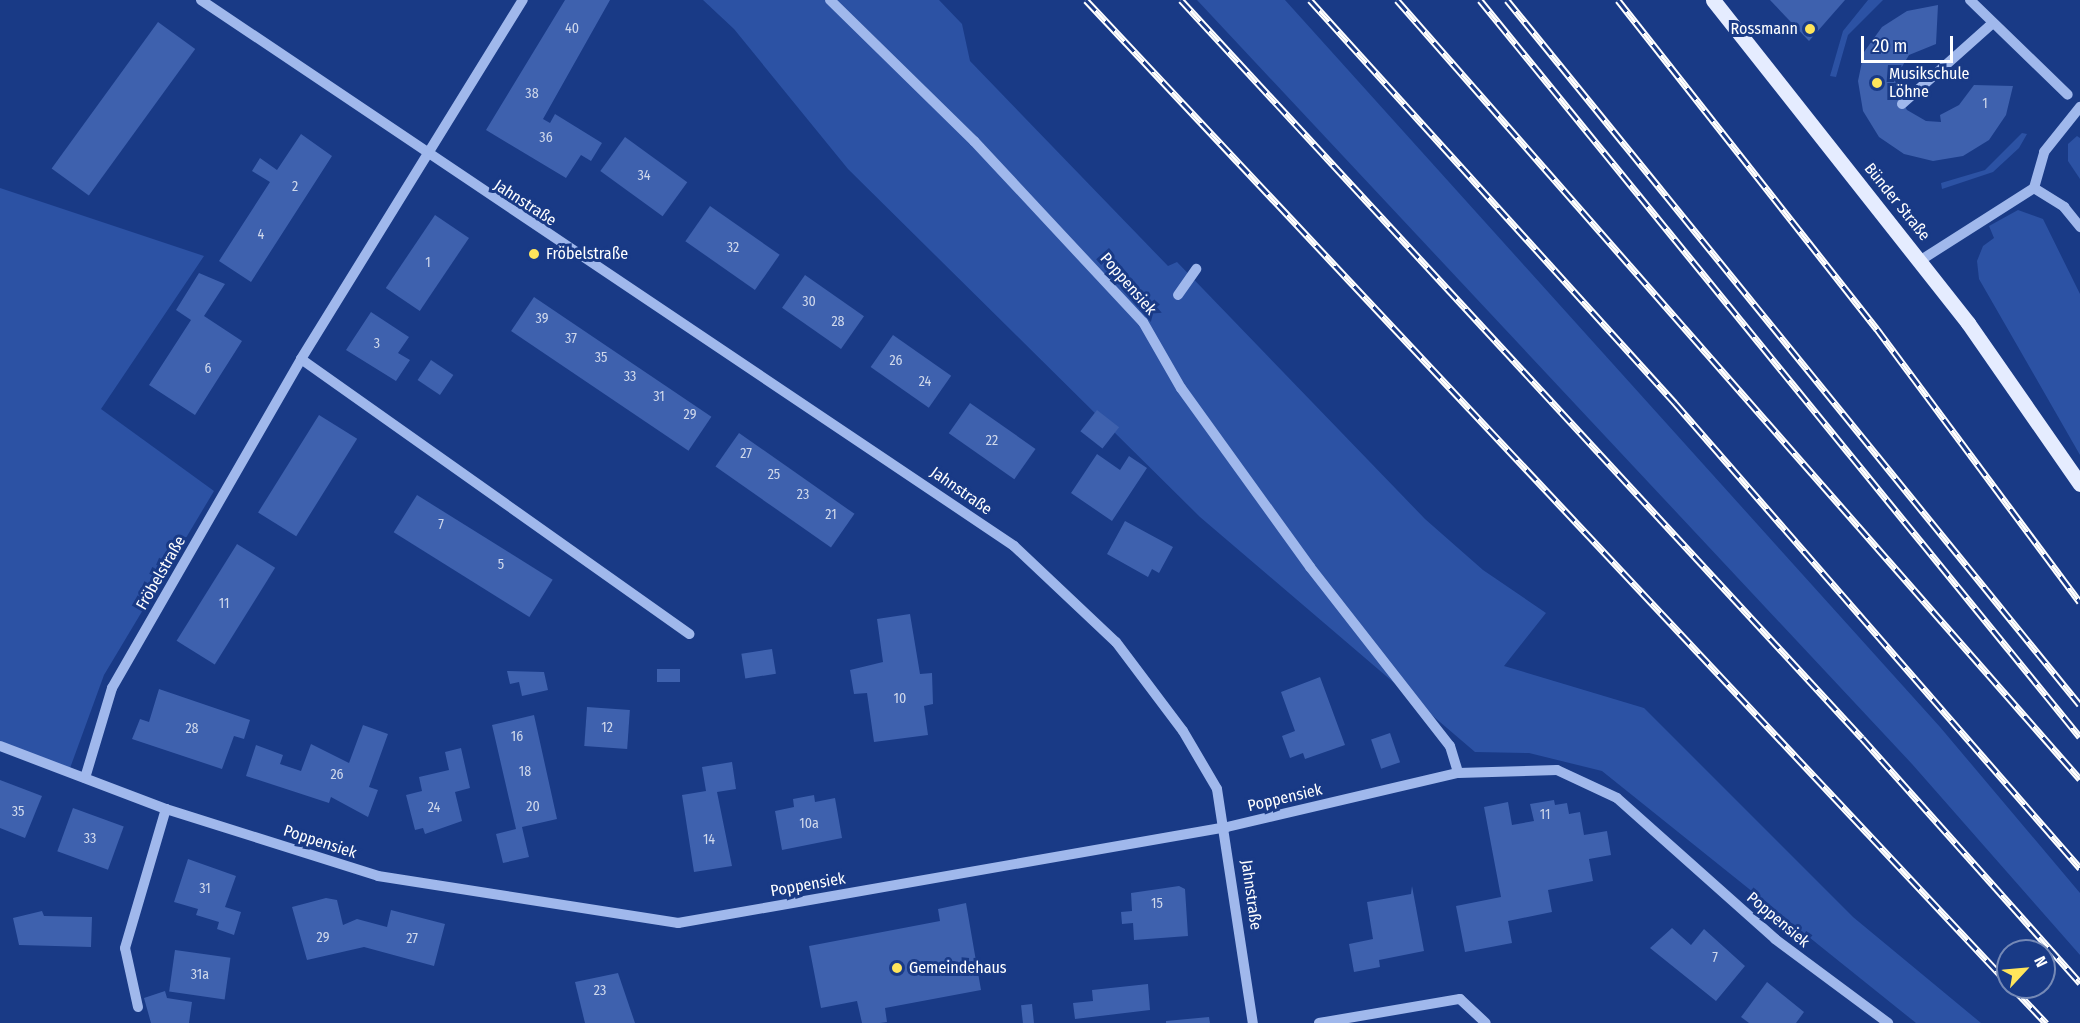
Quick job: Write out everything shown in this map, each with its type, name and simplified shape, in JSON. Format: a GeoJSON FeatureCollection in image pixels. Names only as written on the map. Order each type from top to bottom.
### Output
{"type":"FeatureCollection","features":[{"type":"Feature","properties":{"kind":"main road","name":"Bünder Straße"},"geometry":{"type":"LineString","coordinates":[[1713,0],[1921,260],[2043,435],[2080,484]]}},
{"type":"Feature","properties":{"kind":"street","name":"Jahnstraße"},"geometry":{"type":"LineString","coordinates":[[201,0],[426,156],[772,379],[1014,546],[1116,642],[1183,731],[1217,789],[1227,827],[1253,1023]]}},
{"type":"Feature","properties":{"kind":"street"},"geometry":{"type":"LineString","coordinates":[[426,156],[524,0]]}},
{"type":"Feature","properties":{"kind":"street","name":"Poppensiek"},"geometry":{"type":"LineString","coordinates":[[830,0],[974,141],[1143,322],[1181,388],[1303,557],[1450,746],[1458,773]]}},
{"type":"Feature","properties":{"kind":"street"},"geometry":{"type":"LineString","coordinates":[[1970,0],[2068,95]]}},
{"type":"Feature","properties":{"kind":"street"},"geometry":{"type":"LineString","coordinates":[[1902,104],[1994,23]]}},
{"type":"Feature","properties":{"kind":"street"},"geometry":{"type":"LineString","coordinates":[[1921,260],[2034,188],[2044,153],[2076,117],[2080,107]]}},
{"type":"Feature","properties":{"kind":"street","name":"Fröbelstraße"},"geometry":{"type":"LineString","coordinates":[[85,778],[112,688],[301,360],[426,156]]}},
{"type":"Feature","properties":{"kind":"street"},"geometry":{"type":"LineString","coordinates":[[2034,188],[2064,207],[2080,227]]}},
{"type":"Feature","properties":{"kind":"street"},"geometry":{"type":"LineString","coordinates":[[1178,295],[1196,269]]}},
{"type":"Feature","properties":{"kind":"street"},"geometry":{"type":"LineString","coordinates":[[301,360],[690,634]]}},
{"type":"Feature","properties":{"kind":"street","name":"Poppensiek"},"geometry":{"type":"LineString","coordinates":[[0,746],[166,809],[378,876],[678,923],[1227,827],[1458,773],[1557,770],[1617,798],[1775,939],[1888,1023]]}},
{"type":"Feature","properties":{"kind":"street"},"geometry":{"type":"LineString","coordinates":[[138,1007],[125,948],[166,809]]}},
{"type":"Feature","properties":{"kind":"street"},"geometry":{"type":"LineString","coordinates":[[1319,1023],[1460,999],[1486,1023]]}},
{"type":"Feature","properties":{"kind":"shaded area"},"geometry":{"type":"Polygon","coordinates":[[[703,0],[939,0],[962,24],[970,61],[1168,266],[1177,262],[1425,519],[1483,570],[1546,613],[1504,666],[1644,708],[1853,917],[1981,1023],[1916,1023],[1602,771],[1529,753],[1475,752],[1200,517],[848,169],[734,29],[703,0]]]}},
{"type":"Feature","properties":{"kind":"shaded area"},"geometry":{"type":"Polygon","coordinates":[[[1197,0],[1285,0],[1940,727],[2080,893],[2080,955],[1912,764],[1197,0]]]}},
{"type":"Feature","properties":{"kind":"shaded area"},"geometry":{"type":"Polygon","coordinates":[[[1868,0],[1883,0],[1848,35],[1836,77],[1830,76],[1843,31],[1868,0]]]}},
{"type":"Feature","properties":{"kind":"shaded area"},"geometry":{"type":"Polygon","coordinates":[[[2022,133],[2027,134],[2019,148],[1993,172],[1942,189],[1941,183],[1985,170],[2022,133]]]}},
{"type":"Feature","properties":{"kind":"shaded area"},"geometry":{"type":"Polygon","coordinates":[[[2077,136],[2080,138],[2080,179],[2068,161],[2068,144],[2077,136]]]}},
{"type":"Feature","properties":{"kind":"shaded area"},"geometry":{"type":"Polygon","coordinates":[[[0,188],[204,256],[101,409],[214,491],[104,675],[69,771],[0,741],[0,188]]]}},
{"type":"Feature","properties":{"kind":"shaded area"},"geometry":{"type":"Polygon","coordinates":[[[2018,210],[2043,219],[2080,294],[2080,455],[1979,279],[1977,261],[1983,246],[1994,238],[1989,226],[2018,210]]]}},
{"type":"Feature","properties":{"kind":"building"},"geometry":{"type":"Polygon","coordinates":[[[565,0],[610,0],[543,119],[550,123],[555,114],[602,143],[591,161],[581,155],[566,178],[486,130],[565,0]]]}},
{"type":"Feature","properties":{"kind":"building","name":"Rossmann"},"geometry":{"type":"Polygon","coordinates":[[[1770,0],[1845,0],[1809,41],[1770,0]]]}},
{"type":"Feature","properties":{"kind":"building","name":"Musikschule Löhne"},"geometry":{"type":"Polygon","coordinates":[[[1938,5],[1936,44],[1909,55],[1897,75],[1899,97],[1907,110],[1926,121],[1941,122],[1940,115],[1959,105],[1974,85],[2013,86],[2006,115],[1989,140],[1963,156],[1933,161],[1904,154],[1879,137],[1863,111],[1858,81],[1864,52],[1882,27],[1907,11],[1938,5]]]}},
{"type":"Feature","properties":{"kind":"building"},"geometry":{"type":"Polygon","coordinates":[[[158,22],[195,49],[89,195],[52,168],[158,22]]]}},
{"type":"Feature","properties":{"kind":"building"},"geometry":{"type":"Polygon","coordinates":[[[301,134],[332,156],[251,282],[219,261],[270,182],[252,171],[260,158],[277,170],[301,134]]]}},
{"type":"Feature","properties":{"kind":"building"},"geometry":{"type":"Polygon","coordinates":[[[625,137],[687,182],[663,216],[600,171],[625,137]]]}},
{"type":"Feature","properties":{"kind":"building"},"geometry":{"type":"Polygon","coordinates":[[[710,206],[780,255],[755,290],[685,241],[710,206]]]}},
{"type":"Feature","properties":{"kind":"building"},"geometry":{"type":"Polygon","coordinates":[[[435,215],[469,238],[420,311],[386,288],[435,215]]]}},
{"type":"Feature","properties":{"kind":"building"},"geometry":{"type":"Polygon","coordinates":[[[199,273],[225,284],[204,316],[242,341],[195,415],[149,385],[191,320],[176,310],[199,273]]]}},
{"type":"Feature","properties":{"kind":"building"},"geometry":{"type":"Polygon","coordinates":[[[805,275],[864,316],[841,349],[782,308],[805,275]]]}},
{"type":"Feature","properties":{"kind":"building"},"geometry":{"type":"Polygon","coordinates":[[[534,297],[711,417],[688,451],[511,331],[534,297]]]}},
{"type":"Feature","properties":{"kind":"building"},"geometry":{"type":"Polygon","coordinates":[[[371,312],[409,337],[398,353],[410,360],[396,381],[346,350],[371,312]]]}},
{"type":"Feature","properties":{"kind":"building"},"geometry":{"type":"Polygon","coordinates":[[[893,335],[951,376],[929,408],[871,367],[893,335]]]}},
{"type":"Feature","properties":{"kind":"building"},"geometry":{"type":"Polygon","coordinates":[[[431,360],[453,375],[440,395],[418,380],[431,360]]]}},
{"type":"Feature","properties":{"kind":"building"},"geometry":{"type":"Polygon","coordinates":[[[970,403],[1036,449],[1014,479],[949,433],[970,403]]]}},
{"type":"Feature","properties":{"kind":"building"},"geometry":{"type":"Polygon","coordinates":[[[1097,410],[1119,427],[1102,449],[1080,431],[1097,410]]]}},
{"type":"Feature","properties":{"kind":"building"},"geometry":{"type":"Polygon","coordinates":[[[319,415],[357,439],[296,536],[258,513],[319,415]]]}},
{"type":"Feature","properties":{"kind":"building"},"geometry":{"type":"Polygon","coordinates":[[[739,433],[855,514],[831,547],[715,467],[739,433]]]}},
{"type":"Feature","properties":{"kind":"building"},"geometry":{"type":"Polygon","coordinates":[[[1097,454],[1120,470],[1129,456],[1147,468],[1112,521],[1071,493],[1097,454]]]}},
{"type":"Feature","properties":{"kind":"building"},"geometry":{"type":"Polygon","coordinates":[[[417,495],[553,580],[529,617],[394,532],[417,495]]]}},
{"type":"Feature","properties":{"kind":"building"},"geometry":{"type":"Polygon","coordinates":[[[1125,521],[1173,547],[1159,573],[1152,569],[1148,577],[1107,554],[1125,521]]]}},
{"type":"Feature","properties":{"kind":"building"},"geometry":{"type":"Polygon","coordinates":[[[237,544],[275,568],[215,665],[177,641],[237,544]]]}},
{"type":"Feature","properties":{"kind":"building"},"geometry":{"type":"Polygon","coordinates":[[[910,614],[920,674],[932,673],[933,704],[924,706],[928,735],[874,742],[867,693],[854,694],[850,670],[883,662],[877,619],[910,614]]]}},
{"type":"Feature","properties":{"kind":"building"},"geometry":{"type":"Polygon","coordinates":[[[772,649],[776,674],[745,679],[741,654],[772,649]]]}},
{"type":"Feature","properties":{"kind":"building"},"geometry":{"type":"Polygon","coordinates":[[[657,669],[680,669],[680,682],[657,682],[657,669]]]}},
{"type":"Feature","properties":{"kind":"building"},"geometry":{"type":"Polygon","coordinates":[[[507,671],[544,672],[548,690],[522,696],[519,682],[510,684],[507,671]]]}},
{"type":"Feature","properties":{"kind":"building"},"geometry":{"type":"Polygon","coordinates":[[[1320,677],[1345,745],[1305,759],[1303,753],[1290,758],[1282,736],[1295,731],[1281,692],[1320,677]]]}},
{"type":"Feature","properties":{"kind":"building"},"geometry":{"type":"Polygon","coordinates":[[[159,689],[250,720],[244,739],[234,736],[222,769],[132,739],[140,719],[149,722],[159,689]]]}},
{"type":"Feature","properties":{"kind":"building"},"geometry":{"type":"Polygon","coordinates":[[[587,707],[630,710],[627,749],[584,746],[587,707]]]}},
{"type":"Feature","properties":{"kind":"building"},"geometry":{"type":"Polygon","coordinates":[[[534,715],[557,819],[522,827],[529,857],[503,863],[496,834],[516,829],[492,725],[534,715]]]}},
{"type":"Feature","properties":{"kind":"building"},"geometry":{"type":"Polygon","coordinates":[[[363,725],[388,734],[369,787],[378,790],[368,817],[331,797],[329,803],[246,776],[256,745],[283,755],[280,764],[301,771],[311,744],[349,763],[363,725]]]}},
{"type":"Feature","properties":{"kind":"building"},"geometry":{"type":"Polygon","coordinates":[[[1390,733],[1400,762],[1381,769],[1371,740],[1390,733]]]}},
{"type":"Feature","properties":{"kind":"building"},"geometry":{"type":"Polygon","coordinates":[[[461,748],[470,788],[455,792],[462,821],[425,834],[423,828],[415,830],[406,795],[422,791],[419,777],[449,770],[445,752],[461,748]]]}},
{"type":"Feature","properties":{"kind":"building"},"geometry":{"type":"Polygon","coordinates":[[[732,762],[736,789],[717,792],[732,866],[694,872],[682,795],[706,791],[702,767],[732,762]]]}},
{"type":"Feature","properties":{"kind":"building"},"geometry":{"type":"Polygon","coordinates":[[[0,780],[42,796],[25,838],[0,828],[0,780]]]}},
{"type":"Feature","properties":{"kind":"building"},"geometry":{"type":"Polygon","coordinates":[[[814,795],[815,802],[835,798],[842,838],[782,850],[775,811],[794,807],[793,799],[814,795]]]}},
{"type":"Feature","properties":{"kind":"building"},"geometry":{"type":"Polygon","coordinates":[[[1554,800],[1555,805],[1567,803],[1569,814],[1580,812],[1584,835],[1607,831],[1611,855],[1589,859],[1593,881],[1548,890],[1552,912],[1508,921],[1512,943],[1465,952],[1456,906],[1501,897],[1484,807],[1508,802],[1512,825],[1534,821],[1530,804],[1554,800]]]}},
{"type":"Feature","properties":{"kind":"building"},"geometry":{"type":"Polygon","coordinates":[[[73,808],[124,826],[108,870],[57,851],[73,808]]]}},
{"type":"Feature","properties":{"kind":"building"},"geometry":{"type":"Polygon","coordinates":[[[188,859],[236,876],[225,907],[241,912],[234,935],[217,929],[219,922],[196,915],[198,909],[174,902],[188,859]]]}},
{"type":"Feature","properties":{"kind":"building"},"geometry":{"type":"Polygon","coordinates":[[[1179,886],[1185,889],[1188,936],[1134,940],[1133,923],[1122,924],[1121,912],[1132,911],[1131,893],[1179,886]]]}},
{"type":"Feature","properties":{"kind":"building"},"geometry":{"type":"Polygon","coordinates":[[[1412,886],[1424,951],[1379,960],[1380,967],[1354,972],[1349,944],[1373,939],[1367,902],[1411,894],[1412,886]]]}},
{"type":"Feature","properties":{"kind":"building"},"geometry":{"type":"Polygon","coordinates":[[[326,898],[337,900],[343,925],[357,919],[387,927],[391,910],[445,924],[434,966],[364,947],[307,960],[292,907],[326,898]]]}},
{"type":"Feature","properties":{"kind":"building"},"geometry":{"type":"Polygon","coordinates":[[[966,903],[981,990],[885,1008],[887,1022],[880,1023],[862,1023],[857,1001],[821,1008],[809,946],[940,921],[938,909],[966,903]]]}},
{"type":"Feature","properties":{"kind":"building"},"geometry":{"type":"Polygon","coordinates":[[[42,911],[44,916],[92,917],[91,947],[19,945],[13,918],[42,911]]]}},
{"type":"Feature","properties":{"kind":"building"},"geometry":{"type":"Polygon","coordinates":[[[1672,928],[1691,945],[1704,929],[1745,966],[1716,1001],[1650,948],[1672,928]]]}},
{"type":"Feature","properties":{"kind":"building"},"geometry":{"type":"Polygon","coordinates":[[[175,950],[230,958],[225,999],[169,992],[175,950]]]}},
{"type":"Feature","properties":{"kind":"building"},"geometry":{"type":"Polygon","coordinates":[[[618,973],[635,1023],[585,1023],[575,982],[618,973]]]}},
{"type":"Feature","properties":{"kind":"building"},"geometry":{"type":"Polygon","coordinates":[[[1767,982],[1804,1012],[1796,1023],[1749,1023],[1741,1017],[1767,982]]]}},
{"type":"Feature","properties":{"kind":"building"},"geometry":{"type":"Polygon","coordinates":[[[1148,984],[1150,1010],[1075,1019],[1073,1003],[1093,1001],[1092,990],[1148,984]]]}},
{"type":"Feature","properties":{"kind":"building"},"geometry":{"type":"Polygon","coordinates":[[[165,991],[167,998],[192,1002],[189,1023],[151,1023],[144,998],[165,991]]]}},
{"type":"Feature","properties":{"kind":"building"},"geometry":{"type":"Polygon","coordinates":[[[1032,1004],[1034,1023],[1023,1023],[1021,1005],[1032,1004]]]}},
{"type":"Feature","properties":{"kind":"building"},"geometry":{"type":"Polygon","coordinates":[[[1209,1017],[1210,1023],[1166,1023],[1166,1021],[1209,1017]]]}},
{"type":"Feature","properties":{"kind":"railway"},"geometry":{"type":"LineString","coordinates":[[1086,0],[1996,970]]}},
{"type":"Feature","properties":{"kind":"railway"},"geometry":{"type":"LineString","coordinates":[[1181,0],[1862,738],[2080,983]]}},
{"type":"Feature","properties":{"kind":"railway"},"geometry":{"type":"LineString","coordinates":[[1310,0],[1675,403],[2080,868]]}},
{"type":"Feature","properties":{"kind":"railway"},"geometry":{"type":"LineString","coordinates":[[1397,0],[2080,779]]}},
{"type":"Feature","properties":{"kind":"railway"},"geometry":{"type":"LineString","coordinates":[[1480,0],[2080,737]]}},
{"type":"Feature","properties":{"kind":"railway"},"geometry":{"type":"LineString","coordinates":[[1507,0],[2080,705]]}},
{"type":"Feature","properties":{"kind":"railway"},"geometry":{"type":"LineString","coordinates":[[1618,0],[1877,329],[2080,602]]}},
{"type":"Feature","properties":{"kind":"railway"},"geometry":{"type":"LineString","coordinates":[[2023,999],[2046,1023]]}},
{"type":"Feature","properties":{"kind":"place","name":"Rossmann"},"geometry":{"type":"Point","coordinates":[1810,29]}},
{"type":"Feature","properties":{"kind":"place","name":"Musikschule Löhne"},"geometry":{"type":"Point","coordinates":[1877,83]}},
{"type":"Feature","properties":{"kind":"place","name":"Fröbelstraße"},"geometry":{"type":"Point","coordinates":[534,254]}},
{"type":"Feature","properties":{"kind":"place","name":"Gemeindehaus"},"geometry":{"type":"Point","coordinates":[897,968]}}]}
